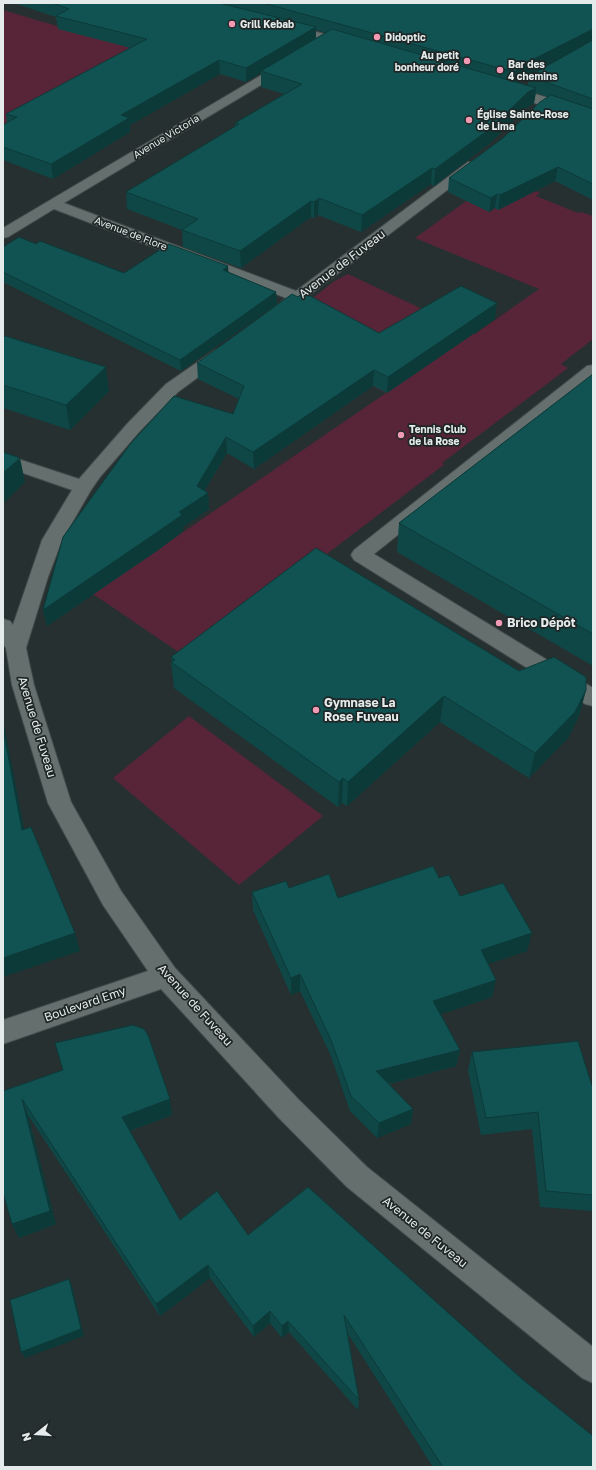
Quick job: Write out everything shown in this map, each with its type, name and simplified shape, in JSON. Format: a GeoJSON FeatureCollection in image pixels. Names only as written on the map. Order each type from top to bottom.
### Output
{"type":"FeatureCollection","features":[{"type":"Feature","properties":{"kind":"street"},"geometry":{"type":"LineString","coordinates":[[273,24],[360,47]]}},
{"type":"Feature","properties":{"kind":"street"},"geometry":{"type":"LineString","coordinates":[[317,47],[330,39]]}},
{"type":"Feature","properties":{"kind":"street","name":"Avenue Victoria"},"geometry":{"type":"LineString","coordinates":[[3,234],[296,59]]}},
{"type":"Feature","properties":{"kind":"street"},"geometry":{"type":"LineString","coordinates":[[515,91],[525,83]]}},
{"type":"Feature","properties":{"kind":"street"},"geometry":{"type":"LineString","coordinates":[[494,85],[548,102],[593,119]]}},
{"type":"Feature","properties":{"kind":"street"},"geometry":{"type":"LineString","coordinates":[[532,112],[548,102]]}},
{"type":"Feature","properties":{"kind":"street","name":"Avenue de Fuveau"},"geometry":{"type":"LineString","coordinates":[[266,320],[482,158]]}},
{"type":"Feature","properties":{"kind":"street","name":"Avenue de Flore"},"geometry":{"type":"LineString","coordinates":[[53,204],[298,297]]}},
{"type":"Feature","properties":{"kind":"street","name":"Avenue de Fuveau"},"geometry":{"type":"LineString","coordinates":[[235,343],[172,388],[133,428],[83,487],[52,540],[38,577],[16,648],[23,685],[60,803],[112,898],[166,976],[289,1109],[358,1177],[593,1367]]}},
{"type":"Feature","properties":{"kind":"street"},"geometry":{"type":"LineString","coordinates":[[593,370],[361,555],[593,698]]}},
{"type":"Feature","properties":{"kind":"street"},"geometry":{"type":"LineString","coordinates":[[3,460],[83,487]]}},
{"type":"Feature","properties":{"kind":"street"},"geometry":{"type":"LineString","coordinates":[[3,626],[16,648]]}},
{"type":"Feature","properties":{"kind":"street","name":"Boulevard Emy"},"geometry":{"type":"LineString","coordinates":[[3,1032],[166,976]]}},
{"type":"Feature","properties":{"kind":"shaded area"},"geometry":{"type":"Polygon","coordinates":[[[3,10],[147,53],[3,130],[3,10]]]}},
{"type":"Feature","properties":{"kind":"shaded area","name":"Tennis Club de la Rose"},"geometry":{"type":"Polygon","coordinates":[[[497,179],[509,181],[540,193],[536,196],[578,213],[581,212],[593,216],[593,339],[561,364],[568,368],[442,463],[445,464],[311,566],[183,655],[93,594],[386,393],[323,360],[309,301],[333,282],[348,274],[475,334],[539,289],[415,238],[497,179]]]}},
{"type":"Feature","properties":{"kind":"shaded area"},"geometry":{"type":"Polygon","coordinates":[[[189,716],[323,816],[239,885],[113,778],[189,716]]]}},
{"type":"Feature","properties":{"kind":"building"},"geometry":{"type":"Polygon","coordinates":[[[52,3],[219,3],[316,27],[246,68],[219,60],[121,115],[129,118],[51,164],[3,147],[3,125],[17,117],[6,114],[147,39],[56,16],[69,9],[52,3]]]}},
{"type":"Feature","properties":{"kind":"building"},"geometry":{"type":"Polygon","coordinates":[[[263,3],[593,3],[593,29],[522,65],[514,72],[263,3]]]}},
{"type":"Feature","properties":{"kind":"building"},"geometry":{"type":"Polygon","coordinates":[[[332,29],[536,88],[528,92],[491,128],[435,169],[432,168],[362,215],[319,198],[314,202],[311,201],[240,251],[182,230],[198,219],[126,192],[239,124],[235,123],[302,84],[261,71],[332,29]]]}},
{"type":"Feature","properties":{"kind":"building"},"geometry":{"type":"Polygon","coordinates":[[[593,40],[593,99],[529,76],[593,40]]]}},
{"type":"Feature","properties":{"kind":"building"},"geometry":{"type":"Polygon","coordinates":[[[551,95],[593,109],[593,184],[558,167],[491,198],[449,178],[503,138],[540,102],[551,95]]]}},
{"type":"Feature","properties":{"kind":"building"},"geometry":{"type":"Polygon","coordinates":[[[19,237],[36,244],[40,241],[124,273],[169,244],[228,266],[223,270],[276,292],[180,360],[3,272],[3,247],[19,237]]]}},
{"type":"Feature","properties":{"kind":"building"},"geometry":{"type":"Polygon","coordinates":[[[461,286],[497,303],[388,377],[374,370],[253,452],[226,437],[197,486],[208,493],[179,512],[182,515],[43,610],[63,537],[131,443],[174,396],[233,414],[244,386],[197,363],[292,294],[298,297],[303,292],[379,333],[461,286]]]}},
{"type":"Feature","properties":{"kind":"building"},"geometry":{"type":"Polygon","coordinates":[[[5,336],[106,367],[66,405],[3,385],[3,337],[5,336]]]}},
{"type":"Feature","properties":{"kind":"building"},"geometry":{"type":"Polygon","coordinates":[[[593,374],[593,634],[399,523],[593,374]]]}},
{"type":"Feature","properties":{"kind":"building"},"geometry":{"type":"Polygon","coordinates":[[[3,452],[20,458],[3,473],[3,452]]]}},
{"type":"Feature","properties":{"kind":"building"},"geometry":{"type":"Polygon","coordinates":[[[316,548],[519,671],[554,657],[586,677],[586,690],[575,712],[535,753],[444,696],[348,782],[343,778],[339,782],[171,662],[175,660],[171,657],[316,548]]]}},
{"type":"Feature","properties":{"kind":"building"},"geometry":{"type":"Polygon","coordinates":[[[3,728],[22,830],[31,827],[75,933],[3,958],[3,728]]]}},
{"type":"Feature","properties":{"kind":"building"},"geometry":{"type":"Polygon","coordinates":[[[433,866],[439,878],[449,875],[460,896],[503,883],[532,933],[481,950],[496,980],[433,1001],[460,1050],[376,1071],[413,1109],[379,1123],[351,1096],[331,1040],[300,974],[291,978],[252,892],[286,881],[289,888],[329,874],[338,898],[433,866]]]}},
{"type":"Feature","properties":{"kind":"building"},"geometry":{"type":"Polygon","coordinates":[[[133,1025],[144,1029],[148,1035],[170,1099],[122,1117],[180,1220],[217,1191],[248,1235],[308,1187],[522,1379],[593,1436],[593,1467],[443,1467],[344,1315],[359,1400],[288,1321],[282,1326],[270,1311],[253,1326],[208,1265],[156,1304],[22,1099],[50,1211],[12,1224],[3,1193],[3,1091],[63,1070],[55,1043],[133,1025]]]}},
{"type":"Feature","properties":{"kind":"building"},"geometry":{"type":"Polygon","coordinates":[[[578,1041],[593,1086],[593,1195],[546,1191],[538,1112],[486,1118],[472,1052],[578,1041]]]}},
{"type":"Feature","properties":{"kind":"building"},"geometry":{"type":"Polygon","coordinates":[[[69,1279],[81,1329],[21,1352],[10,1300],[69,1279]]]}},
{"type":"Feature","properties":{"kind":"place","name":"Grill Kebab"},"geometry":{"type":"Point","coordinates":[232,24]}},
{"type":"Feature","properties":{"kind":"place","name":"Didoptic"},"geometry":{"type":"Point","coordinates":[377,37]}},
{"type":"Feature","properties":{"kind":"place","name":"Au petit bonheur doré"},"geometry":{"type":"Point","coordinates":[467,61]}},
{"type":"Feature","properties":{"kind":"place","name":"Bar des 4 chemins"},"geometry":{"type":"Point","coordinates":[500,70]}},
{"type":"Feature","properties":{"kind":"place","name":"Église Sainte-Rose de Lima"},"geometry":{"type":"Point","coordinates":[469,120]}},
{"type":"Feature","properties":{"kind":"place","name":"Tennis Club de la Rose"},"geometry":{"type":"Point","coordinates":[401,435]}},
{"type":"Feature","properties":{"kind":"place","name":"Brico Dépôt"},"geometry":{"type":"Point","coordinates":[499,623]}},
{"type":"Feature","properties":{"kind":"place","name":"Gymnase La Rose Fuveau"},"geometry":{"type":"Point","coordinates":[316,710]}}]}
